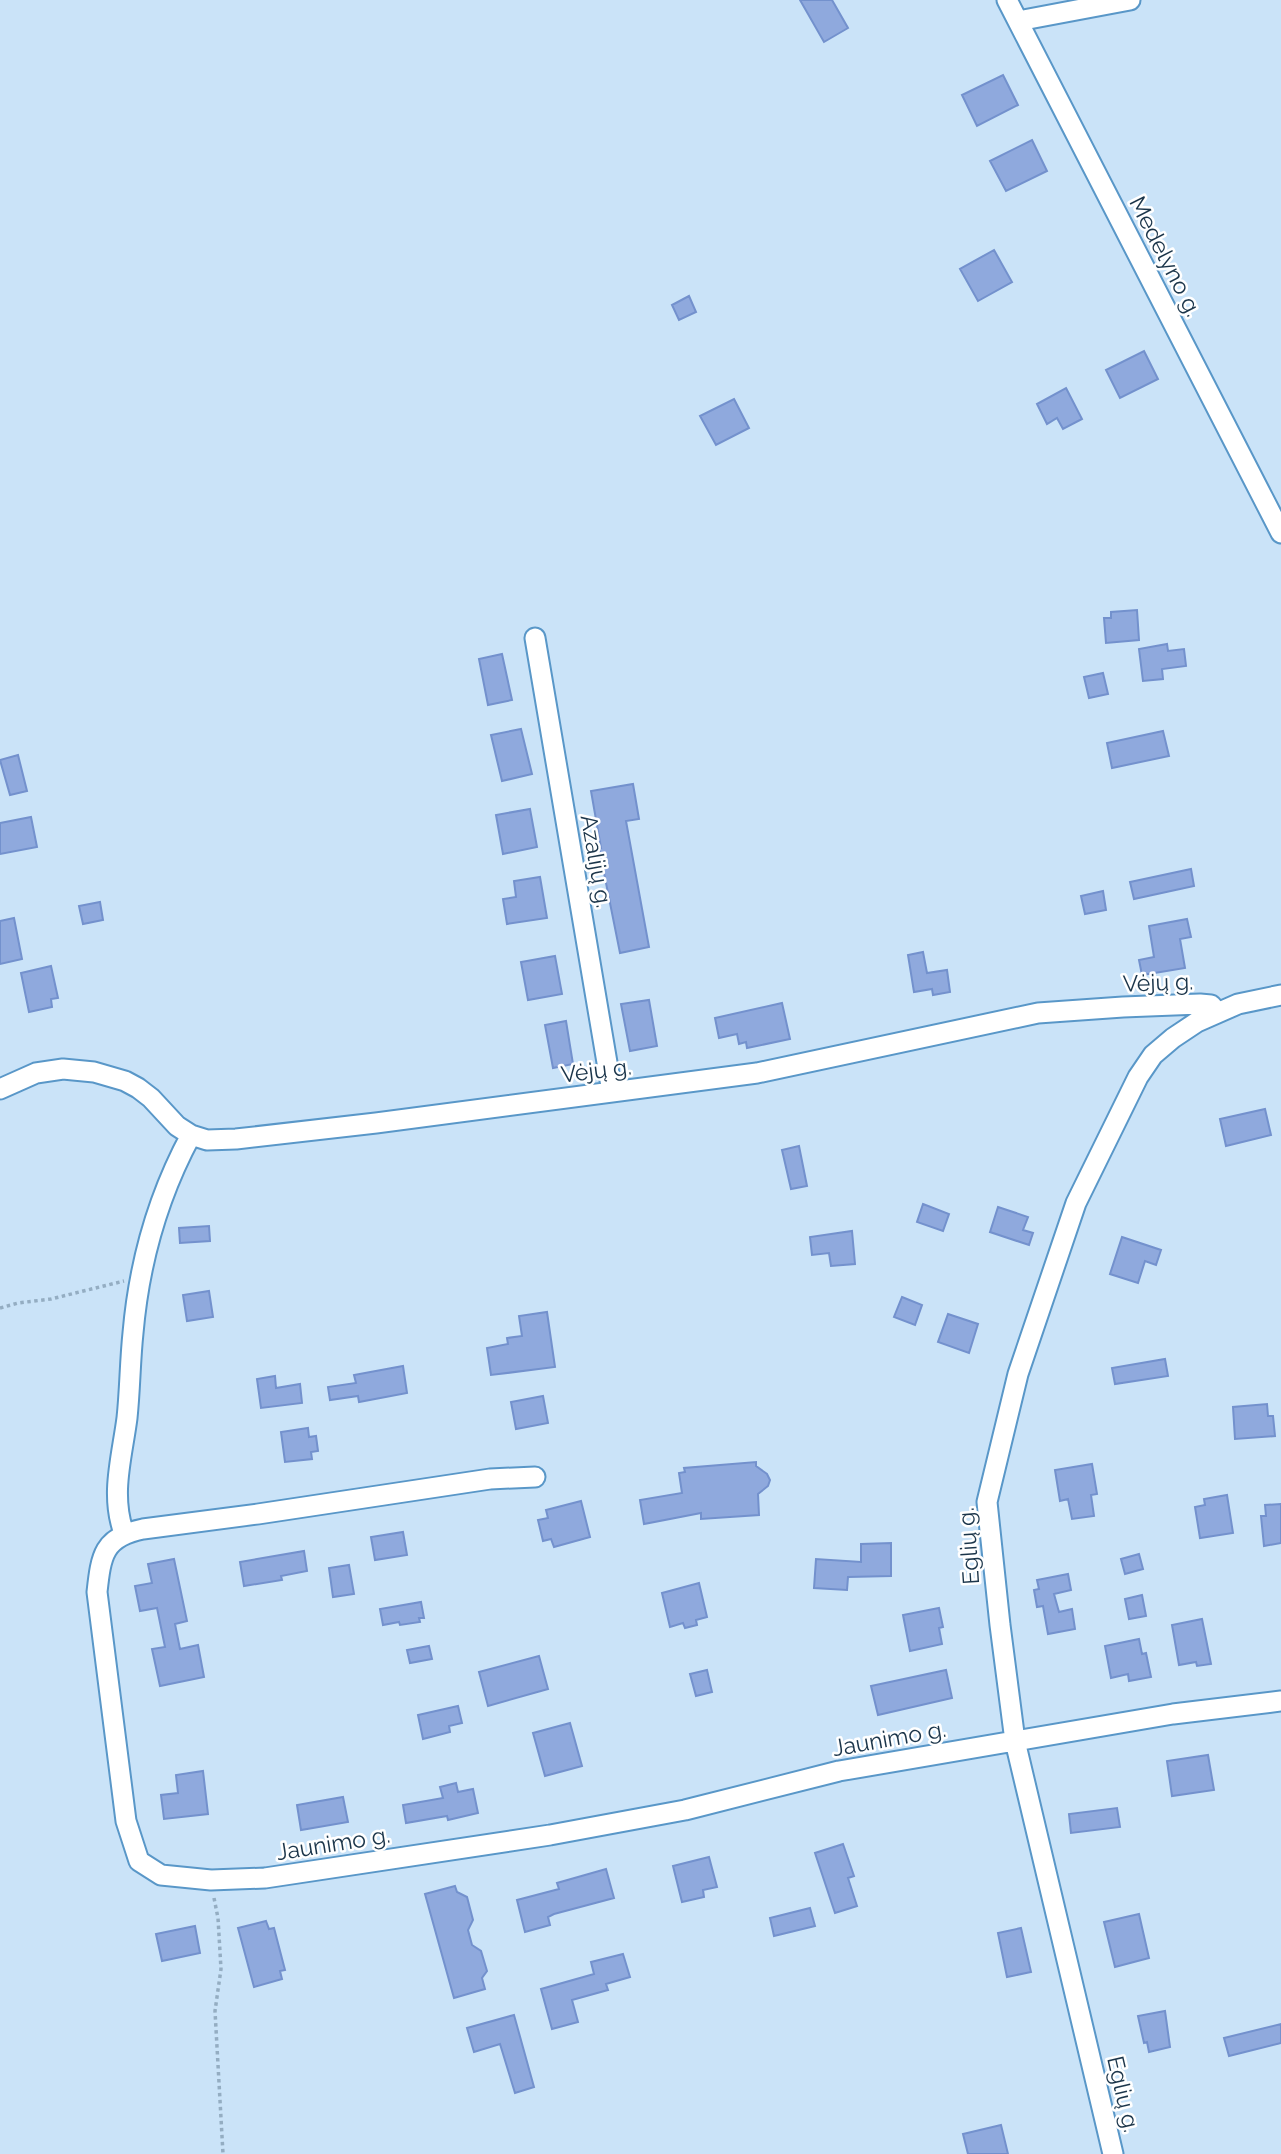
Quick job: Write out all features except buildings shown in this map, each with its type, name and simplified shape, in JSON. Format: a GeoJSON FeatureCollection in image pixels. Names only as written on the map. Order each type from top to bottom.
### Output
{"type":"FeatureCollection","features":[{"type":"Feature","properties":{"kind":"street","name":"Medelyno g."},"geometry":{"type":"LineString","coordinates":[[1007,0],[1281,533]]}},
{"type":"Feature","properties":{"kind":"street"},"geometry":{"type":"LineString","coordinates":[[1018,20],[1130,0]]}},
{"type":"Feature","properties":{"kind":"street","name":"Azalijų g."},"geometry":{"type":"LineString","coordinates":[[535,638],[611,1092]]}},
{"type":"Feature","properties":{"kind":"street","name":"Eglių g."},"geometry":{"type":"LineString","coordinates":[[1113,2154],[1015,1741],[987,1502],[1018,1374],[1076,1203],[1138,1077],[1153,1055],[1197,1022],[1238,1004],[1281,995]]}},
{"type":"Feature","properties":{"kind":"street","name":"Vėjų g."},"geometry":{"type":"LineString","coordinates":[[191,1135],[207,1140],[236,1139],[769,1071],[1038,1013],[1186,1004],[1211,1006],[1217,1012]]}},
{"type":"Feature","properties":{"kind":"street"},"geometry":{"type":"LineString","coordinates":[[0,1089],[36,1073],[63,1069],[94,1072],[125,1081],[138,1088],[177,1126],[191,1135],[174,1167],[152,1228],[140,1277],[127,1417],[118,1468],[117,1513],[124,1533],[490,1479],[535,1477]]}},
{"type":"Feature","properties":{"kind":"street","name":"Jaunimo g."},"geometry":{"type":"LineString","coordinates":[[124,1533],[109,1545],[100,1563],[97,1592],[127,1821],[139,1860],[161,1875],[211,1881],[265,1878],[550,1835],[685,1810],[839,1771],[1173,1714],[1281,1701]]}},
{"type":"Feature","properties":{"kind":"path"},"geometry":{"type":"LineString","coordinates":[[0,1308],[51,1299],[140,1277]]}},
{"type":"Feature","properties":{"kind":"path"},"geometry":{"type":"LineString","coordinates":[[211,1881],[218,1918],[221,1969],[215,2011],[223,2154]]}}]}
